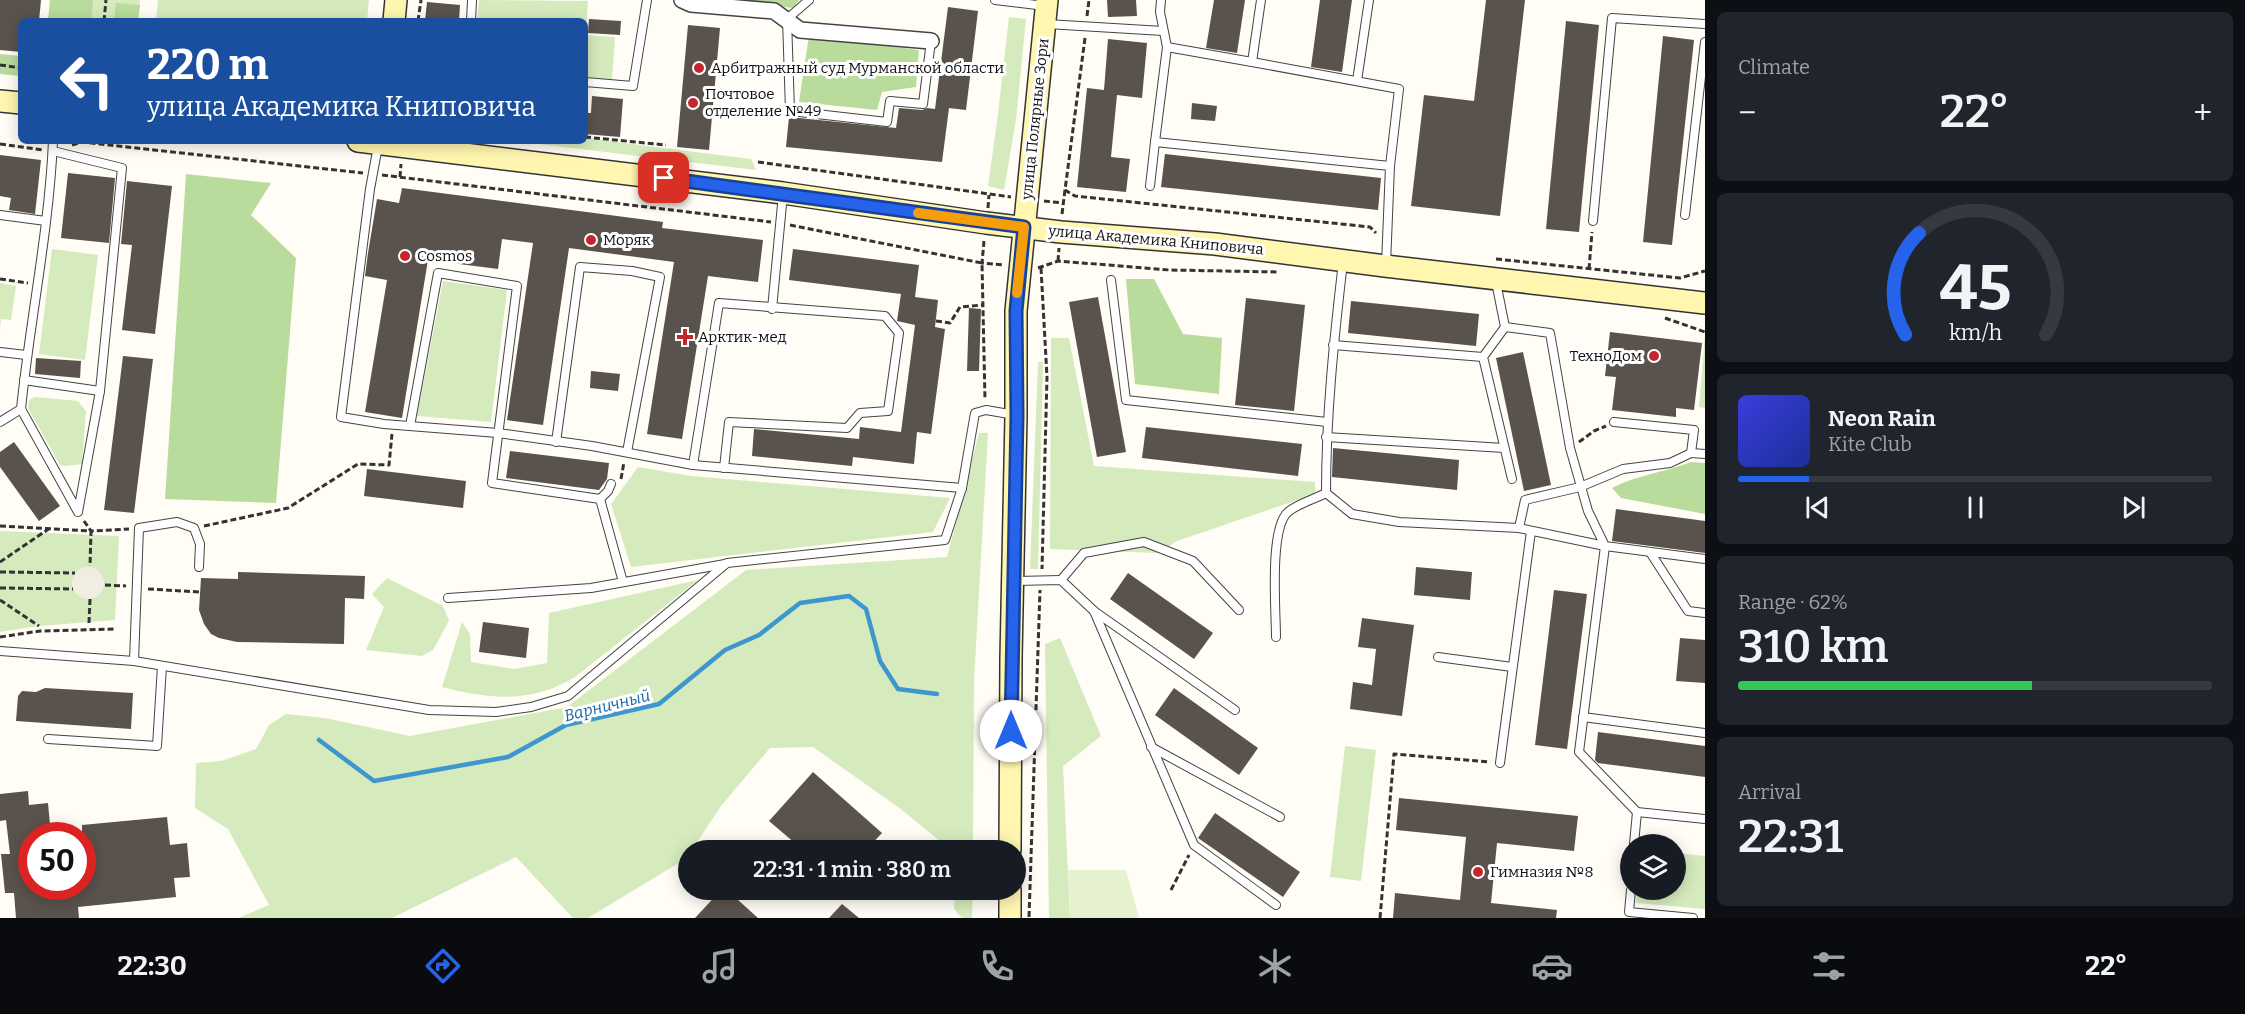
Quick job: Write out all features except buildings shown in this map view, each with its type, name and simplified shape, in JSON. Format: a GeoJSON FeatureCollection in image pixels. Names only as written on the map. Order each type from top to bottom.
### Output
{"type":"FeatureCollection","features":[{"type":"Feature","properties":{"kind":"main road"},"geometry":{"type":"LineString","coordinates":[[394,18],[396,0]]}},
{"type":"Feature","properties":{"kind":"main road","name":"улица Полярные Зори"},"geometry":{"type":"LineString","coordinates":[[1010,840],[1017,416],[1016,311],[1046,10]]}},
{"type":"Feature","properties":{"kind":"main road"},"geometry":{"type":"LineString","coordinates":[[0,101],[18,103]]}},
{"type":"Feature","properties":{"kind":"main road","name":"улица Академика Книповича"},"geometry":{"type":"LineString","coordinates":[[388,144],[783,193],[1024,227],[1215,244],[1386,266],[1495,269],[1705,303]]}},
{"type":"Feature","properties":{"kind":"main road"},"geometry":{"type":"LineString","coordinates":[[1010,900],[1010,918]]}},
{"type":"Feature","properties":{"kind":"street"},"geometry":{"type":"LineString","coordinates":[[682,0],[691,4],[774,11],[801,30],[931,41]]}},
{"type":"Feature","properties":{"kind":"lane"},"geometry":{"type":"LineString","coordinates":[[471,18],[472,0]]}},
{"type":"Feature","properties":{"kind":"lane"},"geometry":{"type":"LineString","coordinates":[[588,82],[633,86],[647,0]]}},
{"type":"Feature","properties":{"kind":"lane"},"geometry":{"type":"LineString","coordinates":[[809,0],[787,19],[790,111],[887,122],[890,101],[922,105],[931,41]]}},
{"type":"Feature","properties":{"kind":"lane"},"geometry":{"type":"LineString","coordinates":[[996,0],[1046,10],[1086,25],[1163,30]]}},
{"type":"Feature","properties":{"kind":"lane"},"geometry":{"type":"LineString","coordinates":[[1150,186],[1167,47],[1160,12],[1161,0]]}},
{"type":"Feature","properties":{"kind":"lane"},"geometry":{"type":"LineString","coordinates":[[1252,62],[1261,0]]}},
{"type":"Feature","properties":{"kind":"lane"},"geometry":{"type":"LineString","coordinates":[[1357,81],[1369,0]]}},
{"type":"Feature","properties":{"kind":"lane"},"geometry":{"type":"LineString","coordinates":[[1593,221],[1612,18],[1705,24]]}},
{"type":"Feature","properties":{"kind":"lane"},"geometry":{"type":"LineString","coordinates":[[1684,215],[1705,42]]}},
{"type":"Feature","properties":{"kind":"lane"},"geometry":{"type":"LineString","coordinates":[[1167,47],[1399,89],[1390,166],[1386,266]]}},
{"type":"Feature","properties":{"kind":"lane"},"geometry":{"type":"LineString","coordinates":[[1155,142],[1390,166]]}},
{"type":"Feature","properties":{"kind":"lane"},"geometry":{"type":"LineString","coordinates":[[53,144],[46,221],[26,355],[21,410],[78,512]]}},
{"type":"Feature","properties":{"kind":"lane"},"geometry":{"type":"LineString","coordinates":[[372,144],[373,174],[341,417],[410,426],[498,433],[627,452],[693,465],[962,488]]}},
{"type":"Feature","properties":{"kind":"lane"},"geometry":{"type":"LineString","coordinates":[[53,151],[122,168],[100,391],[78,512]]}},
{"type":"Feature","properties":{"kind":"lane"},"geometry":{"type":"LineString","coordinates":[[771,309],[783,193]]}},
{"type":"Feature","properties":{"kind":"lane"},"geometry":{"type":"LineString","coordinates":[[0,215],[46,221]]}},
{"type":"Feature","properties":{"kind":"lane"},"geometry":{"type":"LineString","coordinates":[[1326,493],[1327,422],[1343,260]]}},
{"type":"Feature","properties":{"kind":"lane"},"geometry":{"type":"LineString","coordinates":[[556,442],[580,267],[632,271],[660,277],[627,452]]}},
{"type":"Feature","properties":{"kind":"lane"},"geometry":{"type":"LineString","coordinates":[[1495,269],[1505,327],[1484,357],[1512,479]]}},
{"type":"Feature","properties":{"kind":"lane"},"geometry":{"type":"LineString","coordinates":[[410,426],[438,273],[517,286],[492,483],[600,499]]}},
{"type":"Feature","properties":{"kind":"lane"},"geometry":{"type":"LineString","coordinates":[[1111,280],[1126,400],[1327,422]]}},
{"type":"Feature","properties":{"kind":"lane"},"geometry":{"type":"LineString","coordinates":[[693,465],[719,303],[771,309],[885,316],[899,333],[888,411],[860,413],[848,428],[729,422],[724,468]]}},
{"type":"Feature","properties":{"kind":"lane"},"geometry":{"type":"LineString","coordinates":[[1505,327],[1550,333],[1570,448],[1580,487],[1587,511],[1605,546],[1579,752],[1637,812],[1705,819]]}},
{"type":"Feature","properties":{"kind":"lane"},"geometry":{"type":"LineString","coordinates":[[1333,345],[1484,357]]}},
{"type":"Feature","properties":{"kind":"lane"},"geometry":{"type":"LineString","coordinates":[[0,352],[26,355]]}},
{"type":"Feature","properties":{"kind":"lane"},"geometry":{"type":"LineString","coordinates":[[24,380],[100,391]]}},
{"type":"Feature","properties":{"kind":"lane"},"geometry":{"type":"LineString","coordinates":[[0,422],[21,410]]}},
{"type":"Feature","properties":{"kind":"lane"},"geometry":{"type":"LineString","coordinates":[[448,598],[591,588],[727,563],[945,540],[962,488],[975,413],[986,410],[1017,416]]}},
{"type":"Feature","properties":{"kind":"lane"},"geometry":{"type":"LineString","coordinates":[[1614,422],[1694,430],[1691,453]]}},
{"type":"Feature","properties":{"kind":"lane"},"geometry":{"type":"LineString","coordinates":[[1326,437],[1504,448]]}},
{"type":"Feature","properties":{"kind":"lane"},"geometry":{"type":"LineString","coordinates":[[1519,528],[1525,500],[1580,487],[1623,469],[1670,463],[1691,453],[1705,454]]}},
{"type":"Feature","properties":{"kind":"lane"},"geometry":{"type":"LineString","coordinates":[[600,499],[611,484]]}},
{"type":"Feature","properties":{"kind":"lane"},"geometry":{"type":"LineString","coordinates":[[1326,493],[1352,514],[1399,522],[1519,528],[1605,546],[1705,559]]}},
{"type":"Feature","properties":{"kind":"lane"},"geometry":{"type":"LineString","coordinates":[[1276,638],[1276,547],[1280,525],[1287,512],[1326,493]]}},
{"type":"Feature","properties":{"kind":"lane"},"geometry":{"type":"LineString","coordinates":[[600,499],[623,582]]}},
{"type":"Feature","properties":{"kind":"lane"},"geometry":{"type":"LineString","coordinates":[[135,661],[139,528],[177,522],[194,528],[200,544],[199,567]]}},
{"type":"Feature","properties":{"kind":"lane"},"geometry":{"type":"LineString","coordinates":[[1500,763],[1531,531]]}},
{"type":"Feature","properties":{"kind":"lane"},"geometry":{"type":"LineString","coordinates":[[1061,580],[1084,553],[1144,542],[1194,561],[1239,610]]}},
{"type":"Feature","properties":{"kind":"lane"},"geometry":{"type":"LineString","coordinates":[[1650,552],[1688,611],[1705,613]]}},
{"type":"Feature","properties":{"kind":"lane"},"geometry":{"type":"LineString","coordinates":[[0,651],[135,661],[429,710],[496,712],[531,707],[568,696],[727,563]]}},
{"type":"Feature","properties":{"kind":"lane"},"geometry":{"type":"LineString","coordinates":[[1014,581],[1061,580],[1094,611],[1235,710]]}},
{"type":"Feature","properties":{"kind":"lane"},"geometry":{"type":"LineString","coordinates":[[1094,611],[1194,845],[1276,905]]}},
{"type":"Feature","properties":{"kind":"lane"},"geometry":{"type":"LineString","coordinates":[[1438,657],[1512,667]]}},
{"type":"Feature","properties":{"kind":"lane"},"geometry":{"type":"LineString","coordinates":[[48,739],[157,746],[162,666]]}},
{"type":"Feature","properties":{"kind":"lane"},"geometry":{"type":"LineString","coordinates":[[1583,717],[1705,733]]}},
{"type":"Feature","properties":{"kind":"lane"},"geometry":{"type":"LineString","coordinates":[[1151,747],[1280,817]]}},
{"type":"Feature","properties":{"kind":"lane"},"geometry":{"type":"LineString","coordinates":[[1635,834],[1637,812]]}},
{"type":"Feature","properties":{"kind":"lane"},"geometry":{"type":"LineString","coordinates":[[1630,900],[1629,912],[1693,918]]}},
{"type":"Feature","properties":{"kind":"path"},"geometry":{"type":"LineString","coordinates":[[104,18],[106,0]]}},
{"type":"Feature","properties":{"kind":"path"},"geometry":{"type":"LineString","coordinates":[[418,18],[421,0]]}},
{"type":"Feature","properties":{"kind":"path"},"geometry":{"type":"LineString","coordinates":[[1063,203],[1089,0]]}},
{"type":"Feature","properties":{"kind":"path"},"geometry":{"type":"LineString","coordinates":[[0,65],[18,68]]}},
{"type":"Feature","properties":{"kind":"path"},"geometry":{"type":"LineString","coordinates":[[588,137],[666,145]]}},
{"type":"Feature","properties":{"kind":"path"},"geometry":{"type":"LineString","coordinates":[[100,144],[781,223],[982,263],[983,374],[986,410]]}},
{"type":"Feature","properties":{"kind":"path"},"geometry":{"type":"LineString","coordinates":[[758,162],[989,195]]}},
{"type":"Feature","properties":{"kind":"path"},"geometry":{"type":"LineString","coordinates":[[1065,190],[1075,196],[1370,227],[1387,242]]}},
{"type":"Feature","properties":{"kind":"path"},"geometry":{"type":"LineString","coordinates":[[1589,269],[1593,221]]}},
{"type":"Feature","properties":{"kind":"path"},"geometry":{"type":"LineString","coordinates":[[1041,268],[1058,261],[1170,270],[1287,272]]}},
{"type":"Feature","properties":{"kind":"path"},"geometry":{"type":"LineString","coordinates":[[1495,269],[1589,269],[1680,278],[1705,271]]}},
{"type":"Feature","properties":{"kind":"path"},"geometry":{"type":"LineString","coordinates":[[0,279],[37,285]]}},
{"type":"Feature","properties":{"kind":"path"},"geometry":{"type":"LineString","coordinates":[[936,321],[950,323],[960,307],[983,305]]}},
{"type":"Feature","properties":{"kind":"path"},"geometry":{"type":"LineString","coordinates":[[194,528],[288,508],[358,464],[389,465],[393,424]]}},
{"type":"Feature","properties":{"kind":"path"},"geometry":{"type":"LineString","coordinates":[[1570,448],[1593,431]]}},
{"type":"Feature","properties":{"kind":"path"},"geometry":{"type":"LineString","coordinates":[[78,512],[91,531],[90,566]]}},
{"type":"Feature","properties":{"kind":"path"},"geometry":{"type":"LineString","coordinates":[[0,526],[91,531],[139,528]]}},
{"type":"Feature","properties":{"kind":"path"},"geometry":{"type":"LineString","coordinates":[[0,562],[50,528]]}},
{"type":"Feature","properties":{"kind":"path"},"geometry":{"type":"LineString","coordinates":[[0,572],[75,573]]}},
{"type":"Feature","properties":{"kind":"path"},"geometry":{"type":"LineString","coordinates":[[105,585],[116,585]]}},
{"type":"Feature","properties":{"kind":"path"},"geometry":{"type":"LineString","coordinates":[[0,588],[73,589]]}},
{"type":"Feature","properties":{"kind":"path"},"geometry":{"type":"LineString","coordinates":[[152,590],[200,592]]}},
{"type":"Feature","properties":{"kind":"path"},"geometry":{"type":"LineString","coordinates":[[89,622],[90,599]]}},
{"type":"Feature","properties":{"kind":"path"},"geometry":{"type":"LineString","coordinates":[[0,600],[39,626]]}},
{"type":"Feature","properties":{"kind":"path"},"geometry":{"type":"LineString","coordinates":[[0,637],[40,631],[115,630]]}},
{"type":"Feature","properties":{"kind":"path"},"geometry":{"type":"LineString","coordinates":[[1380,918],[1394,754],[1500,763]]}},
{"type":"Feature","properties":{"kind":"path"},"geometry":{"type":"LineString","coordinates":[[1171,890],[1194,845]]}},
{"type":"Feature","properties":{"kind":"green space"},"geometry":{"type":"Polygon","coordinates":[[[50,0],[140,0],[138,18],[48,18],[50,0]]]}},
{"type":"Feature","properties":{"kind":"green space"},"geometry":{"type":"Polygon","coordinates":[[[50,0],[93,0],[91,18],[48,18],[50,0]]]}},
{"type":"Feature","properties":{"kind":"green space"},"geometry":{"type":"Polygon","coordinates":[[[158,0],[369,0],[367,18],[156,18],[158,0]]]}},
{"type":"Feature","properties":{"kind":"green space"},"geometry":{"type":"Polygon","coordinates":[[[479,0],[588,1],[587,18],[477,18],[479,0]]]}},
{"type":"Feature","properties":{"kind":"green space"},"geometry":{"type":"Polygon","coordinates":[[[727,0],[799,0],[793,8],[727,0]]]}},
{"type":"Feature","properties":{"kind":"green space"},"geometry":{"type":"Polygon","coordinates":[[[116,3],[140,5],[138,18],[114,18],[116,3]]]}},
{"type":"Feature","properties":{"kind":"green space"},"geometry":{"type":"Polygon","coordinates":[[[1009,17],[1026,19],[1016,120],[1004,190],[988,186],[1009,17]]]}},
{"type":"Feature","properties":{"kind":"green space"},"geometry":{"type":"Polygon","coordinates":[[[588,35],[615,37],[612,80],[588,78],[588,35]]]}},
{"type":"Feature","properties":{"kind":"green space"},"geometry":{"type":"Polygon","coordinates":[[[809,35],[919,50],[916,87],[882,92],[877,110],[799,102],[809,35]]]}},
{"type":"Feature","properties":{"kind":"green space"},"geometry":{"type":"Polygon","coordinates":[[[0,54],[18,56],[18,76],[0,74],[0,54]]]}},
{"type":"Feature","properties":{"kind":"green space"},"geometry":{"type":"Polygon","coordinates":[[[588,138],[751,159],[756,170],[538,144],[588,144],[588,138]]]}},
{"type":"Feature","properties":{"kind":"green space"},"geometry":{"type":"Polygon","coordinates":[[[186,174],[271,183],[251,215],[296,258],[276,503],[165,499],[186,174]]]}},
{"type":"Feature","properties":{"kind":"green space"},"geometry":{"type":"Polygon","coordinates":[[[52,249],[98,255],[85,360],[39,354],[52,249]]]}},
{"type":"Feature","properties":{"kind":"green space"},"geometry":{"type":"Polygon","coordinates":[[[1126,279],[1154,279],[1183,334],[1222,338],[1219,394],[1135,384],[1126,279]]]}},
{"type":"Feature","properties":{"kind":"green space"},"geometry":{"type":"Polygon","coordinates":[[[443,281],[507,290],[491,422],[417,416],[443,281]]]}},
{"type":"Feature","properties":{"kind":"green space"},"geometry":{"type":"Polygon","coordinates":[[[0,283],[16,286],[11,320],[1,319],[0,329],[0,283]]]}},
{"type":"Feature","properties":{"kind":"green space"},"geometry":{"type":"Polygon","coordinates":[[[1705,335],[1705,408],[1699,407],[1705,335]]]}},
{"type":"Feature","properties":{"kind":"green space"},"geometry":{"type":"Polygon","coordinates":[[[1051,338],[1069,338],[1094,466],[1315,482],[1315,494],[1177,541],[1158,553],[1050,549],[1051,338]]]}},
{"type":"Feature","properties":{"kind":"green space"},"geometry":{"type":"Polygon","coordinates":[[[1038,362],[1043,362],[1038,569],[1030,569],[1038,362]]]}},
{"type":"Feature","properties":{"kind":"green space"},"geometry":{"type":"Polygon","coordinates":[[[35,397],[78,401],[86,411],[82,464],[60,465],[28,408],[29,400],[35,397]]]}},
{"type":"Feature","properties":{"kind":"green space"},"geometry":{"type":"Polygon","coordinates":[[[979,433],[988,433],[974,681],[973,840],[939,840],[898,807],[813,747],[770,748],[721,806],[699,840],[678,840],[678,863],[588,918],[573,918],[516,857],[392,918],[238,918],[269,905],[228,829],[195,808],[196,763],[221,761],[256,749],[269,725],[286,714],[325,718],[410,736],[567,707],[746,570],[947,557],[979,433]]]}},
{"type":"Feature","properties":{"kind":"green space"},"geometry":{"type":"Polygon","coordinates":[[[1691,462],[1705,463],[1705,514],[1621,498],[1612,488],[1631,480],[1691,462]]]}},
{"type":"Feature","properties":{"kind":"green space"},"geometry":{"type":"Polygon","coordinates":[[[638,467],[691,476],[950,498],[933,532],[631,567],[611,504],[638,467]]]}},
{"type":"Feature","properties":{"kind":"green space"},"geometry":{"type":"Polygon","coordinates":[[[0,531],[119,536],[115,620],[39,626],[0,632],[0,531]]]}},
{"type":"Feature","properties":{"kind":"green space"},"geometry":{"type":"Polygon","coordinates":[[[387,578],[443,606],[449,621],[433,650],[422,656],[366,650],[384,607],[372,594],[387,578]]]}},
{"type":"Feature","properties":{"kind":"green space"},"geometry":{"type":"Polygon","coordinates":[[[698,580],[575,677],[559,686],[543,692],[510,697],[476,694],[442,687],[462,622],[470,634],[471,662],[514,669],[547,663],[549,613],[698,580]]]}},
{"type":"Feature","properties":{"kind":"green space"},"geometry":{"type":"Polygon","coordinates":[[[1060,638],[1101,736],[1063,766],[1070,918],[1049,918],[1045,644],[1060,638]]]}},
{"type":"Feature","properties":{"kind":"green space"},"geometry":{"type":"Polygon","coordinates":[[[1345,746],[1376,750],[1361,881],[1330,877],[1345,746]]]}},
{"type":"Feature","properties":{"kind":"green space"},"geometry":{"type":"Polygon","coordinates":[[[1686,854],[1705,856],[1705,909],[1636,903],[1636,900],[1686,900],[1686,854]]]}},
{"type":"Feature","properties":{"kind":"green space"},"geometry":{"type":"Polygon","coordinates":[[[1068,870],[1126,870],[1139,918],[1070,918],[1068,870]]]}},
{"type":"Feature","properties":{"kind":"green space"},"geometry":{"type":"Polygon","coordinates":[[[954,900],[973,900],[972,918],[962,918],[954,909],[954,900]]]}},
{"type":"Feature","properties":{"kind":"shaded area"},"geometry":{"type":"Polygon","coordinates":[[[88,567],[99,572],[104,583],[99,594],[88,599],[77,594],[72,583],[77,572],[88,567]]]}},
{"type":"Feature","properties":{"kind":"waterway","name":"Варничный"},"geometry":{"type":"LineString","coordinates":[[319,740],[374,781],[508,757],[566,725],[659,704],[725,650],[759,635],[800,603],[849,596],[866,609],[880,661],[898,689],[937,694]]}},
{"type":"Feature","properties":{"kind":"slow traffic"},"geometry":{"type":"LineString","coordinates":[[918,213],[1024,227],[1017,293]]}},
{"type":"Feature","properties":{"kind":"place","name":"Арбитражный суд Мурманской области"},"geometry":{"type":"Point","coordinates":[699,68]}},
{"type":"Feature","properties":{"kind":"place","name":"Почтовое отделение №49"},"geometry":{"type":"Point","coordinates":[693,103]}},
{"type":"Feature","properties":{"kind":"place","name":"Моряк"},"geometry":{"type":"Point","coordinates":[591,240]}},
{"type":"Feature","properties":{"kind":"place","name":"Cosmos"},"geometry":{"type":"Point","coordinates":[405,256]}},
{"type":"Feature","properties":{"kind":"place","name":"Арктик-мед"},"geometry":{"type":"Point","coordinates":[685,337]}},
{"type":"Feature","properties":{"kind":"place","name":"ТехноДом"},"geometry":{"type":"Point","coordinates":[1654,356]}},
{"type":"Feature","properties":{"kind":"place","name":"Гимназия №8"},"geometry":{"type":"Point","coordinates":[1478,872]}},
{"type":"Feature","properties":{"kind":"route"},"geometry":{"type":"LineString","coordinates":[[664,178],[1024,227],[1016,311],[1017,416],[1011,731]]}}]}
